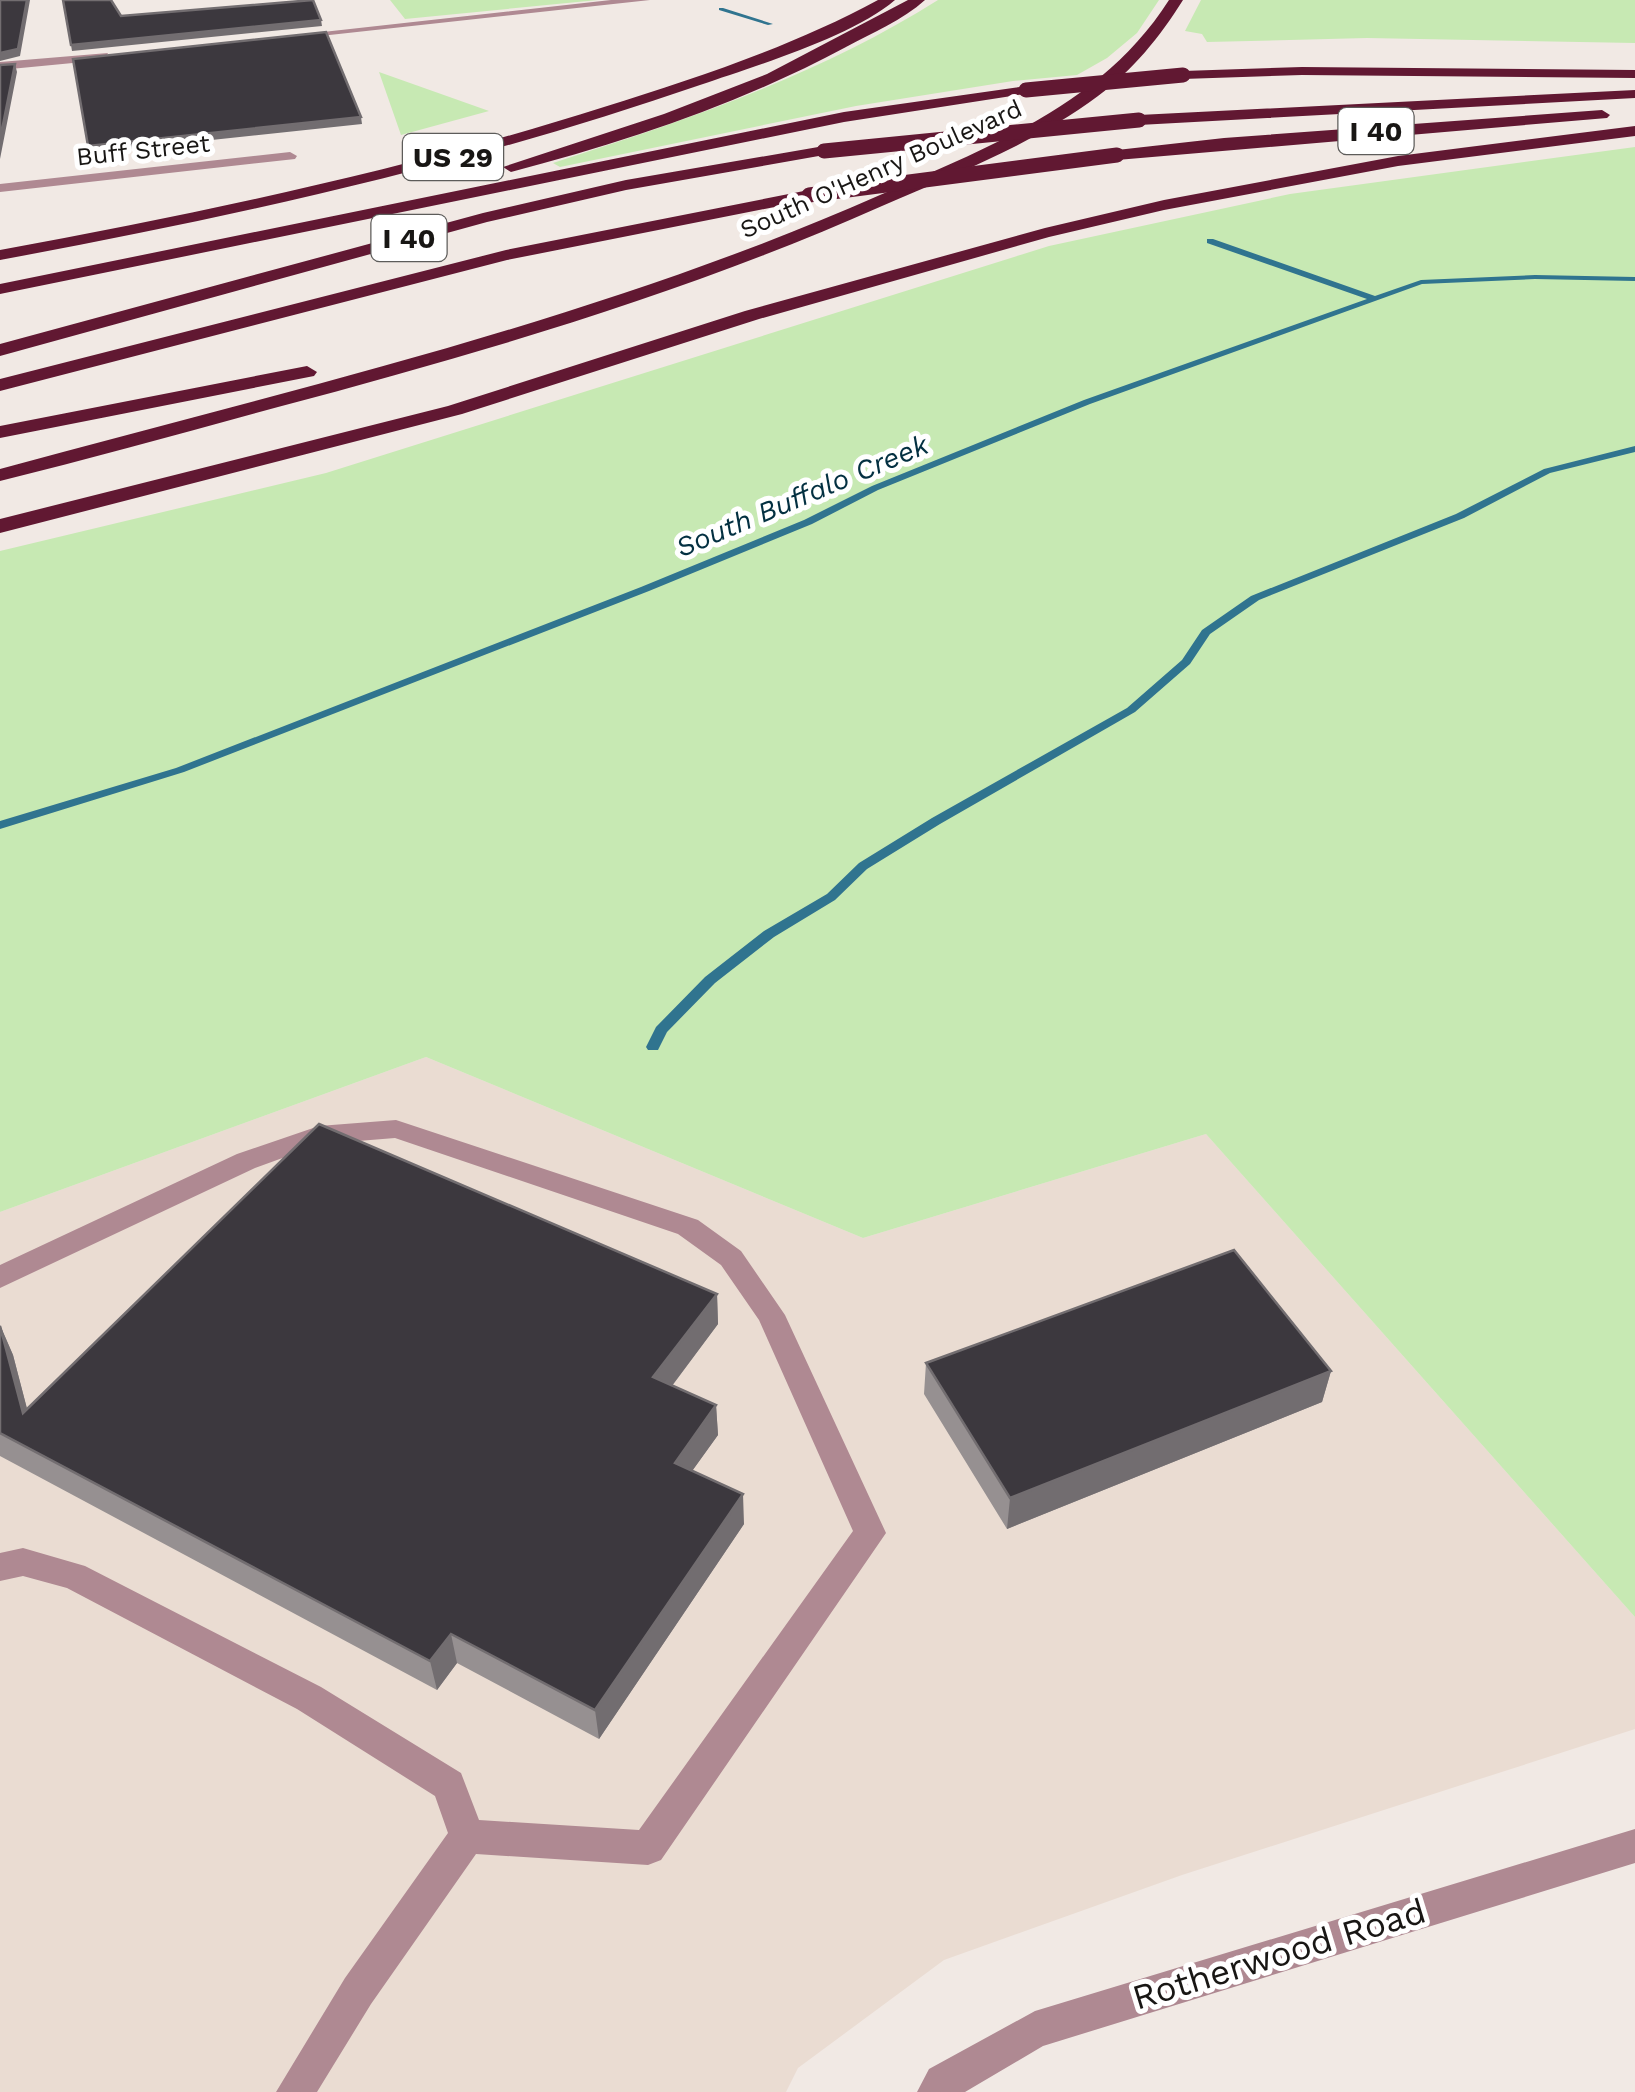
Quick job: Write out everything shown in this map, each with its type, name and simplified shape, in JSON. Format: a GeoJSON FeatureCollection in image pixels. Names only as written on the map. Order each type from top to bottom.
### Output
{"type":"FeatureCollection","features":[{"type":"Feature","properties":{"kind":"highway","name":"US 29"},"geometry":{"type":"LineString","coordinates":[[0,255],[311,194],[494,146],[735,68],[829,30],[888,0]]}},
{"type":"Feature","properties":{"kind":"highway"},"geometry":{"type":"LineString","coordinates":[[0,290],[370,208],[656,122],[814,61],[918,0]]}},
{"type":"Feature","properties":{"kind":"highway","name":"South O'Henry Boulevard"},"geometry":{"type":"LineString","coordinates":[[564,318],[683,282],[774,248],[996,150],[1082,99],[1153,41],[1176,0]]}},
{"type":"Feature","properties":{"kind":"highway"},"geometry":{"type":"LineString","coordinates":[[96,269],[844,118],[1026,90],[1183,75],[1302,71],[1635,74]]}},
{"type":"Feature","properties":{"kind":"highway","name":"I 40"},"geometry":{"type":"LineString","coordinates":[[0,350],[483,218],[626,185],[824,151],[1139,120],[1635,94]]}},
{"type":"Feature","properties":{"kind":"highway","name":"I 40"},"geometry":{"type":"LineString","coordinates":[[0,385],[506,255],[809,196],[1224,142],[1616,114]]}},
{"type":"Feature","properties":{"kind":"highway"},"geometry":{"type":"LineString","coordinates":[[0,526],[455,410],[752,315],[1045,232],[1164,205],[1398,162],[1635,132]]}},
{"type":"Feature","properties":{"kind":"highway"},"geometry":{"type":"LineString","coordinates":[[0,432],[564,318]]}},
{"type":"Feature","properties":{"kind":"highway"},"geometry":{"type":"LineString","coordinates":[[0,475],[433,358],[564,318]]}},
{"type":"Feature","properties":{"kind":"street"},"geometry":{"type":"LineString","coordinates":[[273,38],[644,0]]}},
{"type":"Feature","properties":{"kind":"street"},"geometry":{"type":"LineString","coordinates":[[0,66],[117,54]]}},
{"type":"Feature","properties":{"kind":"street","name":"Buff Street"},"geometry":{"type":"LineString","coordinates":[[0,188],[290,156]]}},
{"type":"Feature","properties":{"kind":"street"},"geometry":{"type":"LineString","coordinates":[[0,1276],[246,1161],[319,1135],[396,1129],[688,1227],[732,1258],[771,1316],[870,1533],[648,1848],[467,1836]]}},
{"type":"Feature","properties":{"kind":"street"},"geometry":{"type":"LineString","coordinates":[[0,1567],[23,1562],[74,1576],[309,1698],[449,1785],[467,1836]]}},
{"type":"Feature","properties":{"kind":"street"},"geometry":{"type":"LineString","coordinates":[[295,2092],[358,1991],[467,1836]]}},
{"type":"Feature","properties":{"kind":"street","name":"Rotherwood Road"},"geometry":{"type":"LineString","coordinates":[[936,2092],[1036,2030],[1635,1846]]}},
{"type":"Feature","properties":{"kind":"shaded area"},"geometry":{"type":"Polygon","coordinates":[[[426,1057],[863,1238],[1206,1134],[1635,1617],[1635,1729],[1182,1875],[944,1960],[798,2068],[786,2092],[0,2092],[0,1212],[426,1057]]]}},
{"type":"Feature","properties":{"kind":"green space"},"geometry":{"type":"Polygon","coordinates":[[[390,0],[598,0],[405,19],[390,0]]]}},
{"type":"Feature","properties":{"kind":"green space"},"geometry":{"type":"Polygon","coordinates":[[[938,0],[1159,0],[1137,33],[1107,58],[1077,75],[856,106],[560,167],[553,163],[751,94],[846,51],[938,0]]]}},
{"type":"Feature","properties":{"kind":"green space"},"geometry":{"type":"Polygon","coordinates":[[[1201,0],[1635,0],[1635,43],[1367,38],[1207,42],[1202,34],[1185,31],[1201,0]]]}},
{"type":"Feature","properties":{"kind":"green space"},"geometry":{"type":"Polygon","coordinates":[[[379,72],[489,111],[401,135],[379,72]]]}},
{"type":"Feature","properties":{"kind":"green space"},"geometry":{"type":"Polygon","coordinates":[[[1635,147],[1635,1617],[1206,1134],[863,1238],[426,1057],[0,1212],[0,551],[326,473],[1049,246],[1290,194],[1635,147]]]}},
{"type":"Feature","properties":{"kind":"building"},"geometry":{"type":"Polygon","coordinates":[[[0,0],[27,0],[18,49],[0,53],[0,0]]]}},
{"type":"Feature","properties":{"kind":"building"},"geometry":{"type":"Polygon","coordinates":[[[63,0],[111,0],[121,16],[313,0],[321,20],[71,45],[63,0]]]}},
{"type":"Feature","properties":{"kind":"building"},"geometry":{"type":"Polygon","coordinates":[[[326,32],[361,117],[88,146],[73,59],[326,32]]]}},
{"type":"Feature","properties":{"kind":"building"},"geometry":{"type":"Polygon","coordinates":[[[15,64],[0,140],[0,65],[15,64]]]}},
{"type":"Feature","properties":{"kind":"building"},"geometry":{"type":"Polygon","coordinates":[[[319,1124],[717,1294],[653,1377],[716,1405],[675,1463],[743,1494],[595,1710],[451,1634],[430,1661],[0,1433],[0,1326],[23,1413],[319,1124]]]}},
{"type":"Feature","properties":{"kind":"building"},"geometry":{"type":"Polygon","coordinates":[[[1234,1250],[1331,1371],[1010,1498],[926,1363],[1234,1250]]]}},
{"type":"Feature","properties":{"kind":"waterway"},"geometry":{"type":"LineString","coordinates":[[721,9],[770,24]]}},
{"type":"Feature","properties":{"kind":"waterway"},"geometry":{"type":"LineString","coordinates":[[1210,241],[1375,299]]}},
{"type":"Feature","properties":{"kind":"waterway","name":"South Buffalo Creek"},"geometry":{"type":"LineString","coordinates":[[1375,299],[1421,282],[1535,277],[1635,279]]}},
{"type":"Feature","properties":{"kind":"waterway","name":"South Buffalo Creek"},"geometry":{"type":"LineString","coordinates":[[0,825],[180,770],[645,589],[808,522],[875,488],[1087,402],[1375,299]]}},
{"type":"Feature","properties":{"kind":"waterway"},"geometry":{"type":"LineString","coordinates":[[653,1047],[661,1030],[710,980],[769,934],[831,897],[863,866],[1131,710],[1186,662],[1206,632],[1255,598],[1460,516],[1547,471],[1635,449]]}}]}
